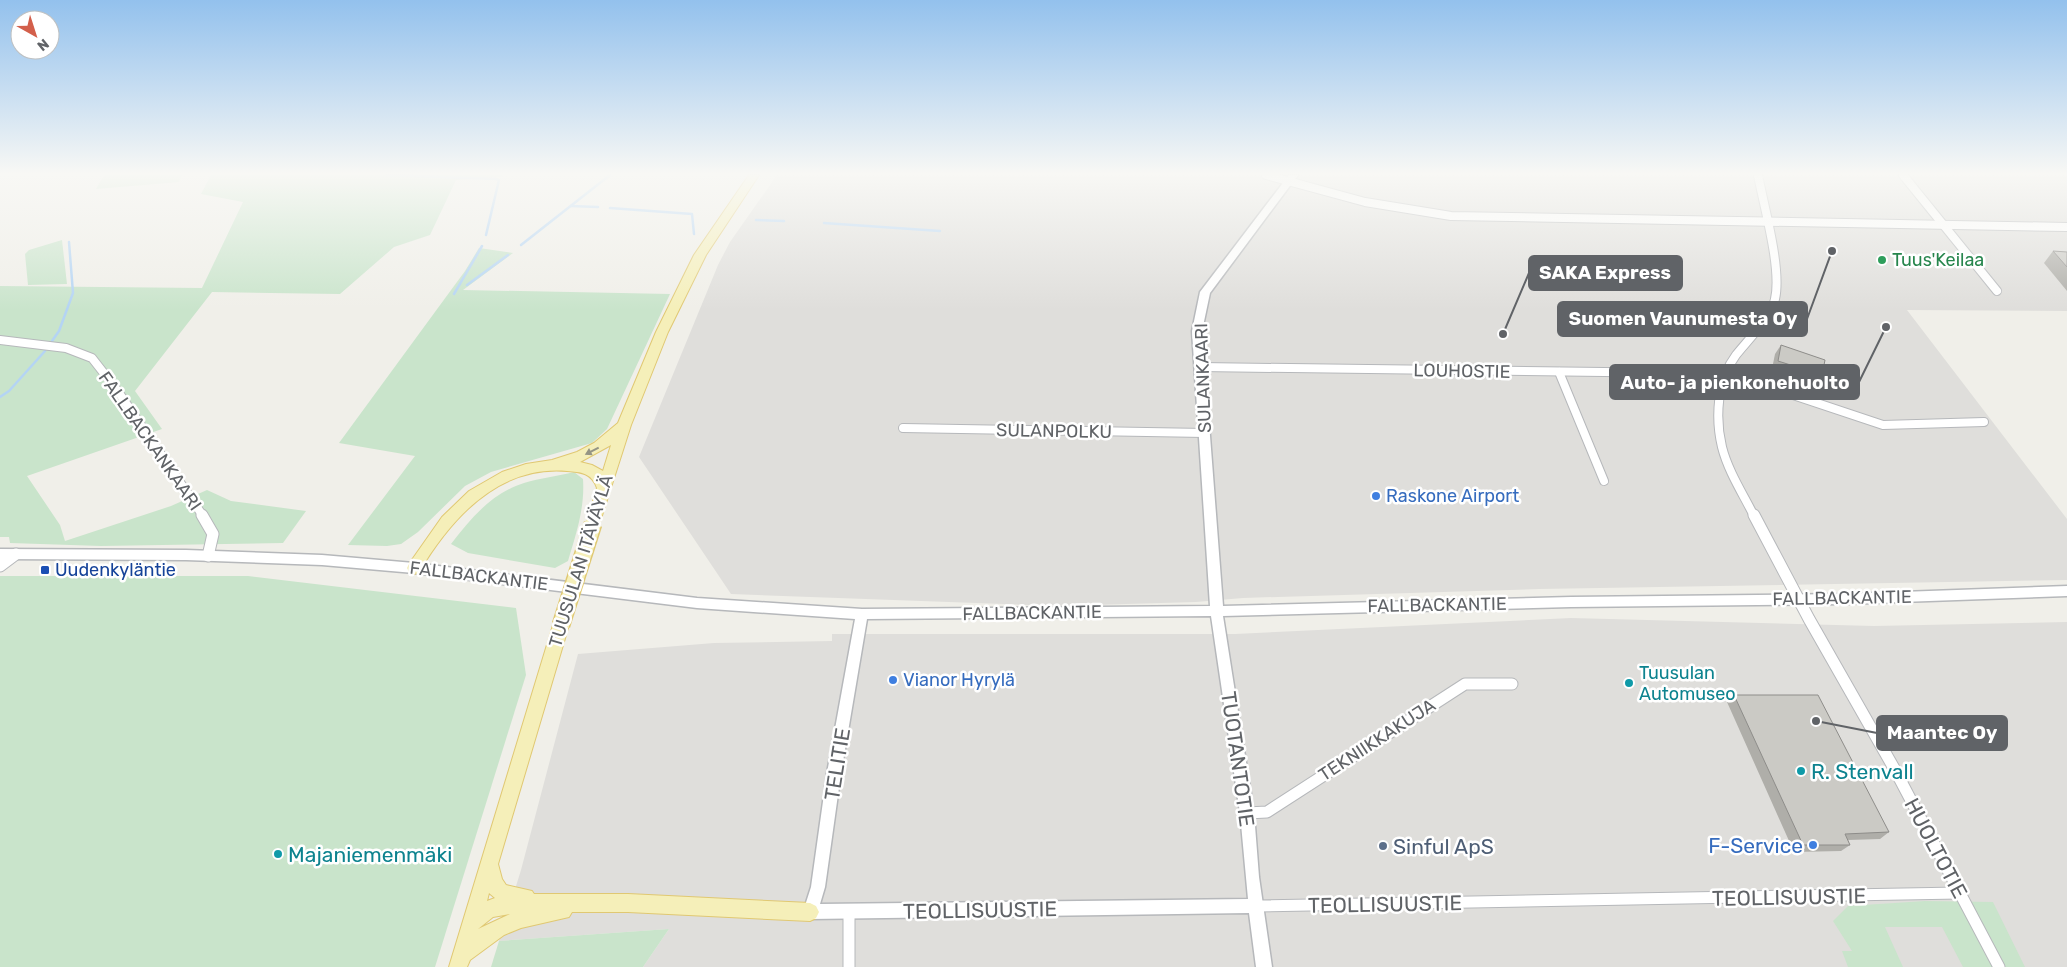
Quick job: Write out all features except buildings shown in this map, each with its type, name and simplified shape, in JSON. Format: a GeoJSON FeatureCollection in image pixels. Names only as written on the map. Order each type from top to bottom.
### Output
{"type":"FeatureCollection","features":[{"type":"Feature","properties":{"kind":"main road","name":"TUUSULAN ITÄVÄYLÄ"},"geometry":{"type":"LineString","coordinates":[[460,960],[561,625],[624,425],[662,332],[700,255],[724,220]]}},
{"type":"Feature","properties":{"kind":"main road"},"geometry":{"type":"LineString","coordinates":[[414,568],[441,526],[472,495],[512,474],[526,469],[553,464],[593,451],[613,437],[624,425]]}},
{"type":"Feature","properties":{"kind":"main road"},"geometry":{"type":"LineString","coordinates":[[553,464],[592,470],[603,479],[604,487]]}},
{"type":"Feature","properties":{"kind":"main road"},"geometry":{"type":"LineString","coordinates":[[489,864],[495,888],[499,892],[511,896],[619,898],[648,904]]}},
{"type":"Feature","properties":{"kind":"main road"},"geometry":{"type":"LineString","coordinates":[[472,921],[486,910],[514,905],[619,902],[810,912]]}},
{"type":"Feature","properties":{"kind":"main road"},"geometry":{"type":"LineString","coordinates":[[460,960],[497,927],[534,915],[648,904]]}},
{"type":"Feature","properties":{"kind":"street","name":"SULANKAARI"},"geometry":{"type":"LineString","coordinates":[[1218,611],[1198,331],[1205,292],[1259,220]]}},
{"type":"Feature","properties":{"kind":"street"},"geometry":{"type":"LineString","coordinates":[[1637,220],[2067,227]]}},
{"type":"Feature","properties":{"kind":"street"},"geometry":{"type":"LineString","coordinates":[[1940,220],[1997,291]]}},
{"type":"Feature","properties":{"kind":"street","name":"HUOLTOTIE"},"geometry":{"type":"LineString","coordinates":[[1767,223],[1777,276],[1775,301],[1765,318],[1733,359],[1724,376],[1718,401],[1722,447],[1735,480],[1895,770],[1999,967]]}},
{"type":"Feature","properties":{"kind":"street","name":"FALLBACKANKAARI"},"geometry":{"type":"LineString","coordinates":[[0,340],[66,348],[92,358],[117,390],[203,516],[213,534],[208,556]]}},
{"type":"Feature","properties":{"kind":"street","name":"LOUHOSTIE"},"geometry":{"type":"LineString","coordinates":[[1200,368],[1684,373],[1743,378],[1841,412],[1883,424],[1984,422]]}},
{"type":"Feature","properties":{"kind":"street"},"geometry":{"type":"LineString","coordinates":[[1559,372],[1604,481]]}},
{"type":"Feature","properties":{"kind":"street","name":"SULANPOLKU"},"geometry":{"type":"LineString","coordinates":[[903,428],[1205,433]]}},
{"type":"Feature","properties":{"kind":"street","name":"FALLBACKANTIE"},"geometry":{"type":"LineString","coordinates":[[0,554],[208,556],[322,560],[414,568],[697,603],[862,614],[1218,611],[1571,602],[1799,599],[2067,591]]}},
{"type":"Feature","properties":{"kind":"street"},"geometry":{"type":"LineString","coordinates":[[0,566],[16,554]]}},
{"type":"Feature","properties":{"kind":"street","name":"TUOTANTOTIE"},"geometry":{"type":"LineString","coordinates":[[1218,611],[1218,628],[1247,813],[1252,877],[1264,967]]}},
{"type":"Feature","properties":{"kind":"street","name":"TELITIE"},"geometry":{"type":"LineString","coordinates":[[810,912],[818,887],[834,773],[862,614]]}},
{"type":"Feature","properties":{"kind":"street","name":"TEKNIIKKAKUJA"},"geometry":{"type":"LineString","coordinates":[[1247,813],[1267,812],[1465,684],[1512,684]]}},
{"type":"Feature","properties":{"kind":"street","name":"TEOLLISUUSTIE"},"geometry":{"type":"LineString","coordinates":[[810,912],[1959,893]]}},
{"type":"Feature","properties":{"kind":"street"},"geometry":{"type":"LineString","coordinates":[[849,912],[849,967]]}},
{"type":"Feature","properties":{"kind":"shaded area"},"geometry":{"type":"Polygon","coordinates":[[[745,220],[2067,220],[2067,311],[1907,310],[2067,519],[2067,580],[1539,589],[1056,606],[731,594],[639,457],[718,265],[730,242],[745,220]]]}},
{"type":"Feature","properties":{"kind":"shaded area"},"geometry":{"type":"Polygon","coordinates":[[[1571,618],[1874,626],[2067,622],[2067,967],[643,967],[669,929],[499,941],[521,870],[578,654],[714,643],[832,641],[832,634],[1235,634],[1571,618]]]}},
{"type":"Feature","properties":{"kind":"green space"},"geometry":{"type":"Polygon","coordinates":[[[234,220],[437,220],[430,235],[394,247],[340,294],[212,292],[135,391],[162,429],[27,476],[60,525],[65,541],[171,506],[207,490],[231,501],[306,511],[283,543],[101,546],[10,543],[9,537],[0,537],[0,286],[202,288],[234,220]]]}},
{"type":"Feature","properties":{"kind":"green space"},"geometry":{"type":"Polygon","coordinates":[[[62,240],[67,284],[28,285],[25,254],[29,250],[62,240]]]}},
{"type":"Feature","properties":{"kind":"green space"},"geometry":{"type":"Polygon","coordinates":[[[479,248],[513,253],[463,290],[670,294],[607,429],[592,443],[491,472],[465,486],[418,532],[401,544],[387,546],[348,545],[415,456],[339,443],[465,271],[479,248]]]}},
{"type":"Feature","properties":{"kind":"green space"},"geometry":{"type":"Polygon","coordinates":[[[574,472],[583,479],[583,500],[568,561],[555,568],[468,553],[451,544],[483,507],[512,487],[574,472]]]}},
{"type":"Feature","properties":{"kind":"green space"},"geometry":{"type":"Polygon","coordinates":[[[0,576],[248,576],[516,608],[526,675],[435,967],[0,967],[0,576]]]}},
{"type":"Feature","properties":{"kind":"green space"},"geometry":{"type":"Polygon","coordinates":[[[1925,901],[1993,902],[2025,967],[1963,967],[1942,927],[1885,927],[1903,967],[1848,967],[1842,951],[1852,951],[1833,921],[1848,906],[1925,901]]]}},
{"type":"Feature","properties":{"kind":"green space"},"geometry":{"type":"Polygon","coordinates":[[[669,929],[643,967],[491,967],[499,941],[669,929]]]}},
{"type":"Feature","properties":{"kind":"waterway"},"geometry":{"type":"LineString","coordinates":[[486,235],[490,220]]}},
{"type":"Feature","properties":{"kind":"waterway"},"geometry":{"type":"LineString","coordinates":[[521,245],[553,220]]}},
{"type":"Feature","properties":{"kind":"waterway"},"geometry":{"type":"LineString","coordinates":[[693,220],[694,234]]}},
{"type":"Feature","properties":{"kind":"waterway"},"geometry":{"type":"LineString","coordinates":[[760,220],[784,221]]}},
{"type":"Feature","properties":{"kind":"waterway"},"geometry":{"type":"LineString","coordinates":[[824,223],[940,231]]}},
{"type":"Feature","properties":{"kind":"waterway"},"geometry":{"type":"LineString","coordinates":[[52,341],[59,331],[73,293],[69,242]]}},
{"type":"Feature","properties":{"kind":"waterway"},"geometry":{"type":"LineString","coordinates":[[454,294],[482,246]]}},
{"type":"Feature","properties":{"kind":"waterway"},"geometry":{"type":"LineString","coordinates":[[467,285],[508,255]]}},
{"type":"Feature","properties":{"kind":"waterway"},"geometry":{"type":"LineString","coordinates":[[0,397],[9,391],[45,351]]}},
{"type":"Feature","properties":{"kind":"place","name":"Suomen Vaunumesta Oy"},"geometry":{"type":"Point","coordinates":[1832,251]}},
{"type":"Feature","properties":{"kind":"place","name":"Tuus'Keilaa"},"geometry":{"type":"Point","coordinates":[1882,260]}},
{"type":"Feature","properties":{"kind":"place","name":"Auto- ja pienkonehuolto"},"geometry":{"type":"Point","coordinates":[1886,327]}},
{"type":"Feature","properties":{"kind":"place","name":"SAKA Express"},"geometry":{"type":"Point","coordinates":[1503,334]}},
{"type":"Feature","properties":{"kind":"place","name":"Raskone Airport"},"geometry":{"type":"Point","coordinates":[1376,496]}},
{"type":"Feature","properties":{"kind":"place","name":"Uudenkyläntie"},"geometry":{"type":"Point","coordinates":[45,570]}},
{"type":"Feature","properties":{"kind":"place","name":"Vianor Hyrylä"},"geometry":{"type":"Point","coordinates":[893,680]}},
{"type":"Feature","properties":{"kind":"place","name":"Tuusulan Automuseo"},"geometry":{"type":"Point","coordinates":[1629,683]}},
{"type":"Feature","properties":{"kind":"place","name":"Maantec Oy"},"geometry":{"type":"Point","coordinates":[1816,721]}},
{"type":"Feature","properties":{"kind":"place","name":"R. Stenvall"},"geometry":{"type":"Point","coordinates":[1801,771]}},
{"type":"Feature","properties":{"kind":"place","name":"F-Service"},"geometry":{"type":"Point","coordinates":[1813,845]}},
{"type":"Feature","properties":{"kind":"place","name":"Sinful ApS"},"geometry":{"type":"Point","coordinates":[1383,846]}},
{"type":"Feature","properties":{"kind":"place","name":"Majaniemenmäki"},"geometry":{"type":"Point","coordinates":[278,854]}}]}
